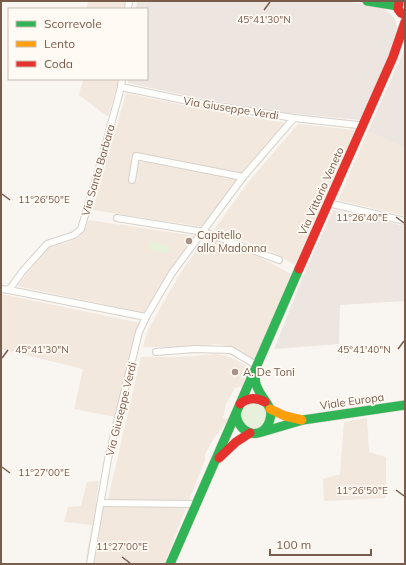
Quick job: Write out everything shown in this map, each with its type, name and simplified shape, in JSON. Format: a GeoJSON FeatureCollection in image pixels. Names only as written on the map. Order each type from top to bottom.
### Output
{"type":"FeatureCollection","features":[{"type":"Feature","properties":{"kind":"main road"},"geometry":{"type":"LineString","coordinates":[[367,1],[399,4],[399,11],[405,15]]}},
{"type":"Feature","properties":{"kind":"main road","name":"Via Vittorio Veneto"},"geometry":{"type":"LineString","coordinates":[[170,564],[393,57],[405,22]]}},
{"type":"Feature","properties":{"kind":"main road","name":"Via Vittorio Veneto"},"geometry":{"type":"LineString","coordinates":[[256,367],[254,377],[255,387],[258,394],[268,406]]}},
{"type":"Feature","properties":{"kind":"main road"},"geometry":{"type":"LineString","coordinates":[[255,398],[268,406],[271,420],[266,429],[262,432],[245,432],[236,421],[238,408],[244,401],[255,398]]}},
{"type":"Feature","properties":{"kind":"main road","name":"Viale Europa"},"geometry":{"type":"LineString","coordinates":[[262,432],[303,420],[405,405]]}},
{"type":"Feature","properties":{"kind":"main road","name":"Viale Europa"},"geometry":{"type":"LineString","coordinates":[[268,406],[285,416],[303,420]]}},
{"type":"Feature","properties":{"kind":"main road","name":"Via Vittorio Veneto"},"geometry":{"type":"LineString","coordinates":[[213,465],[224,452],[250,433]]}},
{"type":"Feature","properties":{"kind":"street","name":"Via Santa Barbara"},"geometry":{"type":"LineString","coordinates":[[9,290],[46,244],[74,235],[81,229],[102,158],[122,80]]}},
{"type":"Feature","properties":{"kind":"street","name":"Via Giuseppe Verdi"},"geometry":{"type":"LineString","coordinates":[[121,87],[198,103],[294,118],[358,125],[362,127]]}},
{"type":"Feature","properties":{"kind":"street","name":"Via Giuseppe Verdi"},"geometry":{"type":"LineString","coordinates":[[90,564],[110,452],[140,332],[146,317],[172,273],[204,232],[257,158],[294,118]]}},
{"type":"Feature","properties":{"kind":"street"},"geometry":{"type":"LineString","coordinates":[[132,180],[136,156],[243,177]]}},
{"type":"Feature","properties":{"kind":"street"},"geometry":{"type":"LineString","coordinates":[[328,203],[405,221]]}},
{"type":"Feature","properties":{"kind":"street"},"geometry":{"type":"LineString","coordinates":[[117,218],[204,232],[280,260]]}},
{"type":"Feature","properties":{"kind":"street"},"geometry":{"type":"LineString","coordinates":[[1,289],[146,317]]}},
{"type":"Feature","properties":{"kind":"street"},"geometry":{"type":"LineString","coordinates":[[156,352],[194,349],[230,350],[256,367]]}},
{"type":"Feature","properties":{"kind":"street"},"geometry":{"type":"LineString","coordinates":[[100,503],[196,504]]}},
{"type":"Feature","properties":{"kind":"shaded area"},"geometry":{"type":"Polygon","coordinates":[[[84,1],[127,1],[126,8],[86,8],[88,2],[84,1]]]}},
{"type":"Feature","properties":{"kind":"shaded area"},"geometry":{"type":"Polygon","coordinates":[[[137,1],[345,1],[383,8],[394,17],[398,34],[360,120],[279,112],[198,98],[128,83],[128,80],[148,80],[148,8],[136,8],[137,1]]]}},
{"type":"Feature","properties":{"kind":"shaded area"},"geometry":{"type":"Polygon","coordinates":[[[405,48],[405,148],[368,131],[405,48]]]}},
{"type":"Feature","properties":{"kind":"shaded area"},"geometry":{"type":"Polygon","coordinates":[[[83,80],[118,80],[108,117],[79,95],[83,80]]]}},
{"type":"Feature","properties":{"kind":"shaded area"},"geometry":{"type":"Polygon","coordinates":[[[126,93],[196,108],[286,123],[239,178],[204,227],[93,210],[126,93]]]}},
{"type":"Feature","properties":{"kind":"shaded area"},"geometry":{"type":"Polygon","coordinates":[[[298,124],[355,130],[295,265],[265,248],[214,230],[246,185],[298,124]]]}},
{"type":"Feature","properties":{"kind":"shaded area"},"geometry":{"type":"Polygon","coordinates":[[[368,131],[405,148],[405,216],[338,200],[368,131]]]}},
{"type":"Feature","properties":{"kind":"shaded area"},"geometry":{"type":"Polygon","coordinates":[[[333,210],[405,226],[405,301],[340,305],[339,344],[274,349],[304,274],[333,210]]]}},
{"type":"Feature","properties":{"kind":"shaded area"},"geometry":{"type":"Polygon","coordinates":[[[89,220],[196,236],[177,261],[145,313],[17,286],[48,248],[69,242],[79,237],[84,231],[89,220]]]}},
{"type":"Feature","properties":{"kind":"shaded area"},"geometry":{"type":"Polygon","coordinates":[[[208,238],[261,258],[291,274],[256,361],[238,350],[217,344],[180,347],[143,347],[148,330],[171,289],[185,266],[208,238]]]}},
{"type":"Feature","properties":{"kind":"shaded area"},"geometry":{"type":"Polygon","coordinates":[[[1,294],[140,323],[135,335],[115,417],[74,409],[83,369],[1,349],[1,294]]]}},
{"type":"Feature","properties":{"kind":"shaded area"},"geometry":{"type":"Polygon","coordinates":[[[216,354],[234,359],[252,369],[244,386],[235,388],[226,404],[223,418],[229,419],[212,441],[205,454],[205,460],[164,564],[86,564],[92,525],[64,522],[68,507],[81,506],[87,482],[99,481],[96,502],[107,503],[141,357],[180,357],[216,354]]]}},
{"type":"Feature","properties":{"kind":"shaded area"},"geometry":{"type":"Polygon","coordinates":[[[367,418],[369,452],[386,457],[386,498],[324,501],[323,479],[340,474],[344,422],[367,418]]]}},
{"type":"Feature","properties":{"kind":"green space"},"geometry":{"type":"Polygon","coordinates":[[[150,241],[169,246],[167,254],[148,249],[150,241]]]}},
{"type":"Feature","properties":{"kind":"green space"},"geometry":{"type":"Polygon","coordinates":[[[254,402],[264,406],[268,416],[264,426],[254,430],[244,426],[240,416],[244,406],[254,402]]]}},
{"type":"Feature","properties":{"kind":"traffic: fast"},"geometry":{"type":"LineString","coordinates":[[367,1],[398,6]]}},
{"type":"Feature","properties":{"kind":"traffic: fast"},"geometry":{"type":"LineString","coordinates":[[170,564],[299,269]]}},
{"type":"Feature","properties":{"kind":"traffic: fast"},"geometry":{"type":"LineString","coordinates":[[236,414],[238,422],[242,428],[252,433],[263,431],[267,426],[271,415],[269,407],[255,382],[255,374]]}},
{"type":"Feature","properties":{"kind":"traffic: fast"},"geometry":{"type":"LineString","coordinates":[[262,432],[303,420],[405,405]]}},
{"type":"Feature","properties":{"kind":"traffic: slow"},"geometry":{"type":"LineString","coordinates":[[270,409],[285,416],[302,420]]}},
{"type":"Feature","properties":{"kind":"traffic: jam"},"geometry":{"type":"LineString","coordinates":[[399,2],[398,9],[405,15]]}},
{"type":"Feature","properties":{"kind":"traffic: jam"},"geometry":{"type":"LineString","coordinates":[[299,269],[393,57],[405,22]]}},
{"type":"Feature","properties":{"kind":"traffic: jam"},"geometry":{"type":"LineString","coordinates":[[240,404],[252,398],[265,402]]}},
{"type":"Feature","properties":{"kind":"traffic: jam"},"geometry":{"type":"LineString","coordinates":[[219,458],[236,442],[250,433]]}},
{"type":"Feature","properties":{"kind":"place","name":"Capitello alla Madonna"},"geometry":{"type":"Point","coordinates":[189,241]}},
{"type":"Feature","properties":{"kind":"place","name":"A. De Toni"},"geometry":{"type":"Point","coordinates":[235,372]}}]}
